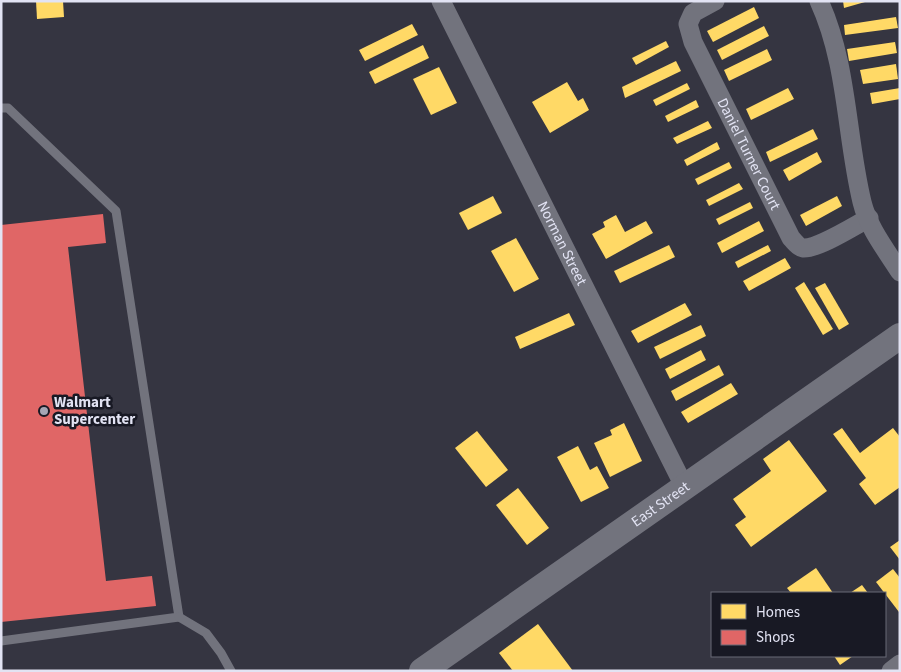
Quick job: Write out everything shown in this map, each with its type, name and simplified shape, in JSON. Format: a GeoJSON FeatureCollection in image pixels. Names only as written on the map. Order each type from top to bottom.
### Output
{"type":"FeatureCollection","features":[{"type":"Feature","properties":{"kind":"street","name":"Norman Street"},"geometry":{"type":"LineString","coordinates":[[441,1],[684,486]]}},
{"type":"Feature","properties":{"kind":"street","name":"Daniel Turner Court"},"geometry":{"type":"LineString","coordinates":[[715,1],[693,13],[688,24],[693,42],[791,238],[798,246],[803,248],[816,246],[868,218]]}},
{"type":"Feature","properties":{"kind":"street"},"geometry":{"type":"LineString","coordinates":[[819,1],[829,23],[836,50],[862,204],[875,234],[900,272]]}},
{"type":"Feature","properties":{"kind":"street","name":"East Street"},"geometry":{"type":"LineString","coordinates":[[422,671],[900,336]]}},
{"type":"Feature","properties":{"kind":"street"},"geometry":{"type":"LineString","coordinates":[[891,671],[900,664]]}},
{"type":"Feature","properties":{"kind":"lane"},"geometry":{"type":"LineString","coordinates":[[1,108],[8,108],[116,211],[179,616]]}},
{"type":"Feature","properties":{"kind":"lane"},"geometry":{"type":"LineString","coordinates":[[1,640],[179,616],[206,633],[221,653],[231,671]]}},
{"type":"Feature","properties":{"kind":"building: Homes"},"geometry":{"type":"Polygon","coordinates":[[[36,1],[63,1],[64,17],[37,19],[36,1]]]}},
{"type":"Feature","properties":{"kind":"building: Homes"},"geometry":{"type":"Polygon","coordinates":[[[843,1],[865,1],[865,2],[844,8],[843,1]]]}},
{"type":"Feature","properties":{"kind":"building: Homes"},"geometry":{"type":"Polygon","coordinates":[[[754,7],[759,18],[713,42],[707,31],[754,7]]]}},
{"type":"Feature","properties":{"kind":"building: Homes"},"geometry":{"type":"Polygon","coordinates":[[[896,17],[898,28],[845,35],[844,25],[896,17]]]}},
{"type":"Feature","properties":{"kind":"building: Homes"},"geometry":{"type":"Polygon","coordinates":[[[412,24],[418,35],[365,61],[359,50],[412,24]]]}},
{"type":"Feature","properties":{"kind":"building: Homes"},"geometry":{"type":"Polygon","coordinates":[[[764,26],[769,36],[722,60],[717,50],[764,26]]]}},
{"type":"Feature","properties":{"kind":"building: Homes"},"geometry":{"type":"Polygon","coordinates":[[[666,41],[669,47],[636,65],[632,58],[666,41]]]}},
{"type":"Feature","properties":{"kind":"building: Homes"},"geometry":{"type":"Polygon","coordinates":[[[895,42],[897,53],[849,61],[847,49],[895,42]]]}},
{"type":"Feature","properties":{"kind":"building: Homes"},"geometry":{"type":"Polygon","coordinates":[[[423,45],[429,58],[375,84],[369,72],[423,45]]]}},
{"type":"Feature","properties":{"kind":"building: Homes"},"geometry":{"type":"Polygon","coordinates":[[[767,49],[772,60],[729,81],[724,70],[767,49]]]}},
{"type":"Feature","properties":{"kind":"building: Homes"},"geometry":{"type":"Polygon","coordinates":[[[676,61],[681,71],[625,98],[622,87],[676,61]]]}},
{"type":"Feature","properties":{"kind":"building: Homes"},"geometry":{"type":"Polygon","coordinates":[[[896,64],[898,79],[863,84],[860,70],[896,64]]]}},
{"type":"Feature","properties":{"kind":"building: Homes"},"geometry":{"type":"Polygon","coordinates":[[[439,67],[457,103],[431,115],[413,79],[439,67]]]}},
{"type":"Feature","properties":{"kind":"building: Homes"},"geometry":{"type":"Polygon","coordinates":[[[567,82],[578,101],[583,98],[589,110],[550,133],[532,102],[567,82]]]}},
{"type":"Feature","properties":{"kind":"building: Homes"},"geometry":{"type":"Polygon","coordinates":[[[687,83],[690,89],[656,106],[653,100],[687,83]]]}},
{"type":"Feature","properties":{"kind":"building: Homes"},"geometry":{"type":"Polygon","coordinates":[[[788,88],[794,99],[751,120],[746,109],[788,88]]]}},
{"type":"Feature","properties":{"kind":"building: Homes"},"geometry":{"type":"Polygon","coordinates":[[[900,88],[900,99],[872,104],[870,93],[900,88]]]}},
{"type":"Feature","properties":{"kind":"building: Homes"},"geometry":{"type":"Polygon","coordinates":[[[696,100],[699,107],[668,122],[665,116],[696,100]]]}},
{"type":"Feature","properties":{"kind":"building: Homes"},"geometry":{"type":"Polygon","coordinates":[[[708,121],[712,128],[677,144],[673,138],[708,121]]]}},
{"type":"Feature","properties":{"kind":"building: Homes"},"geometry":{"type":"Polygon","coordinates":[[[813,129],[818,139],[770,162],[766,152],[813,129]]]}},
{"type":"Feature","properties":{"kind":"building: Homes"},"geometry":{"type":"Polygon","coordinates":[[[717,142],[720,149],[687,166],[684,160],[717,142]]]}},
{"type":"Feature","properties":{"kind":"building: Homes"},"geometry":{"type":"Polygon","coordinates":[[[817,152],[822,162],[789,181],[783,170],[817,152]]]}},
{"type":"Feature","properties":{"kind":"building: Homes"},"geometry":{"type":"Polygon","coordinates":[[[729,162],[732,168],[698,185],[695,179],[729,162]]]}},
{"type":"Feature","properties":{"kind":"building: Homes"},"geometry":{"type":"Polygon","coordinates":[[[739,183],[743,189],[709,206],[706,200],[739,183]]]}},
{"type":"Feature","properties":{"kind":"building: Homes"},"geometry":{"type":"Polygon","coordinates":[[[493,196],[502,213],[468,230],[459,213],[493,196]]]}},
{"type":"Feature","properties":{"kind":"building: Homes"},"geometry":{"type":"Polygon","coordinates":[[[837,196],[842,206],[806,226],[800,215],[837,196]]]}},
{"type":"Feature","properties":{"kind":"building: Homes"},"geometry":{"type":"Polygon","coordinates":[[[750,202],[753,208],[719,225],[716,219],[750,202]]]}},
{"type":"Feature","properties":{"kind":"building: Homes"},"geometry":{"type":"Polygon","coordinates":[[[616,215],[625,232],[646,221],[653,233],[606,259],[592,234],[605,227],[603,222],[616,215]]]}},
{"type":"Feature","properties":{"kind":"building: Homes"},"geometry":{"type":"Polygon","coordinates":[[[759,221],[764,231],[722,253],[717,243],[759,221]]]}},
{"type":"Feature","properties":{"kind":"building: Homes"},"geometry":{"type":"Polygon","coordinates":[[[516,238],[539,279],[514,292],[491,251],[516,238]]]}},
{"type":"Feature","properties":{"kind":"building: Homes"},"geometry":{"type":"Polygon","coordinates":[[[669,245],[675,257],[620,283],[614,271],[669,245]]]}},
{"type":"Feature","properties":{"kind":"building: Homes"},"geometry":{"type":"Polygon","coordinates":[[[768,245],[771,251],[738,268],[735,262],[768,245]]]}},
{"type":"Feature","properties":{"kind":"building: Homes"},"geometry":{"type":"Polygon","coordinates":[[[785,258],[791,268],[749,291],[743,281],[785,258]]]}},
{"type":"Feature","properties":{"kind":"building: Homes"},"geometry":{"type":"Polygon","coordinates":[[[804,282],[833,329],[823,335],[795,288],[804,282]]]}},
{"type":"Feature","properties":{"kind":"building: Homes"},"geometry":{"type":"Polygon","coordinates":[[[825,283],[849,324],[839,330],[815,288],[825,283]]]}},
{"type":"Feature","properties":{"kind":"building: Homes"},"geometry":{"type":"Polygon","coordinates":[[[685,303],[692,315],[638,343],[631,331],[685,303]]]}},
{"type":"Feature","properties":{"kind":"building: Homes"},"geometry":{"type":"Polygon","coordinates":[[[569,313],[575,325],[520,349],[515,337],[569,313]]]}},
{"type":"Feature","properties":{"kind":"building: Homes"},"geometry":{"type":"Polygon","coordinates":[[[701,325],[706,336],[660,359],[654,347],[701,325]]]}},
{"type":"Feature","properties":{"kind":"building: Homes"},"geometry":{"type":"Polygon","coordinates":[[[701,350],[706,360],[670,379],[665,369],[701,350]]]}},
{"type":"Feature","properties":{"kind":"building: Homes"},"geometry":{"type":"Polygon","coordinates":[[[719,365],[724,375],[676,401],[671,391],[719,365]]]}},
{"type":"Feature","properties":{"kind":"building: Homes"},"geometry":{"type":"Polygon","coordinates":[[[731,383],[738,394],[688,423],[681,412],[731,383]]]}},
{"type":"Feature","properties":{"kind":"building: Homes"},"geometry":{"type":"Polygon","coordinates":[[[624,423],[642,461],[610,477],[594,443],[612,435],[610,430],[624,423]]]}},
{"type":"Feature","properties":{"kind":"building: Homes"},"geometry":{"type":"Polygon","coordinates":[[[842,428],[860,453],[893,428],[900,437],[900,487],[875,505],[859,484],[866,478],[833,434],[842,428]]]}},
{"type":"Feature","properties":{"kind":"building: Homes"},"geometry":{"type":"Polygon","coordinates":[[[477,431],[508,470],[486,487],[455,448],[477,431]]]}},
{"type":"Feature","properties":{"kind":"building: Homes"},"geometry":{"type":"Polygon","coordinates":[[[789,440],[827,491],[751,547],[735,525],[746,517],[733,499],[771,471],[763,459],[789,440]]]}},
{"type":"Feature","properties":{"kind":"building: Homes"},"geometry":{"type":"Polygon","coordinates":[[[578,446],[590,470],[597,466],[609,488],[581,502],[557,457],[578,446]]]}},
{"type":"Feature","properties":{"kind":"building: Homes"},"geometry":{"type":"Polygon","coordinates":[[[518,488],[549,528],[527,545],[496,505],[518,488]]]}},
{"type":"Feature","properties":{"kind":"building: Homes"},"geometry":{"type":"Polygon","coordinates":[[[900,540],[900,560],[890,547],[900,540]]]}},
{"type":"Feature","properties":{"kind":"building: Homes"},"geometry":{"type":"Polygon","coordinates":[[[816,568],[832,592],[790,592],[787,588],[816,568]]]}},
{"type":"Feature","properties":{"kind":"building: Homes"},"geometry":{"type":"Polygon","coordinates":[[[893,569],[900,578],[899,612],[886,595],[886,592],[884,592],[876,582],[893,569]]]}},
{"type":"Feature","properties":{"kind":"building: Homes"},"geometry":{"type":"Polygon","coordinates":[[[862,585],[867,592],[852,592],[862,585]]]}},
{"type":"Feature","properties":{"kind":"building: Homes"},"geometry":{"type":"Polygon","coordinates":[[[538,624],[573,671],[513,671],[499,653],[538,624]]]}},
{"type":"Feature","properties":{"kind":"building: Homes"},"geometry":{"type":"Polygon","coordinates":[[[835,657],[852,657],[840,665],[835,657]]]}},
{"type":"Feature","properties":{"kind":"building: Shops","name":"Walmart Supercenter"},"geometry":{"type":"Polygon","coordinates":[[[103,214],[106,243],[68,247],[106,581],[152,576],[156,606],[1,622],[1,225],[103,214]]]}},
{"type":"Feature","properties":{"kind":"place","name":"Walmart Supercenter"},"geometry":{"type":"Point","coordinates":[44,411]}}]}
